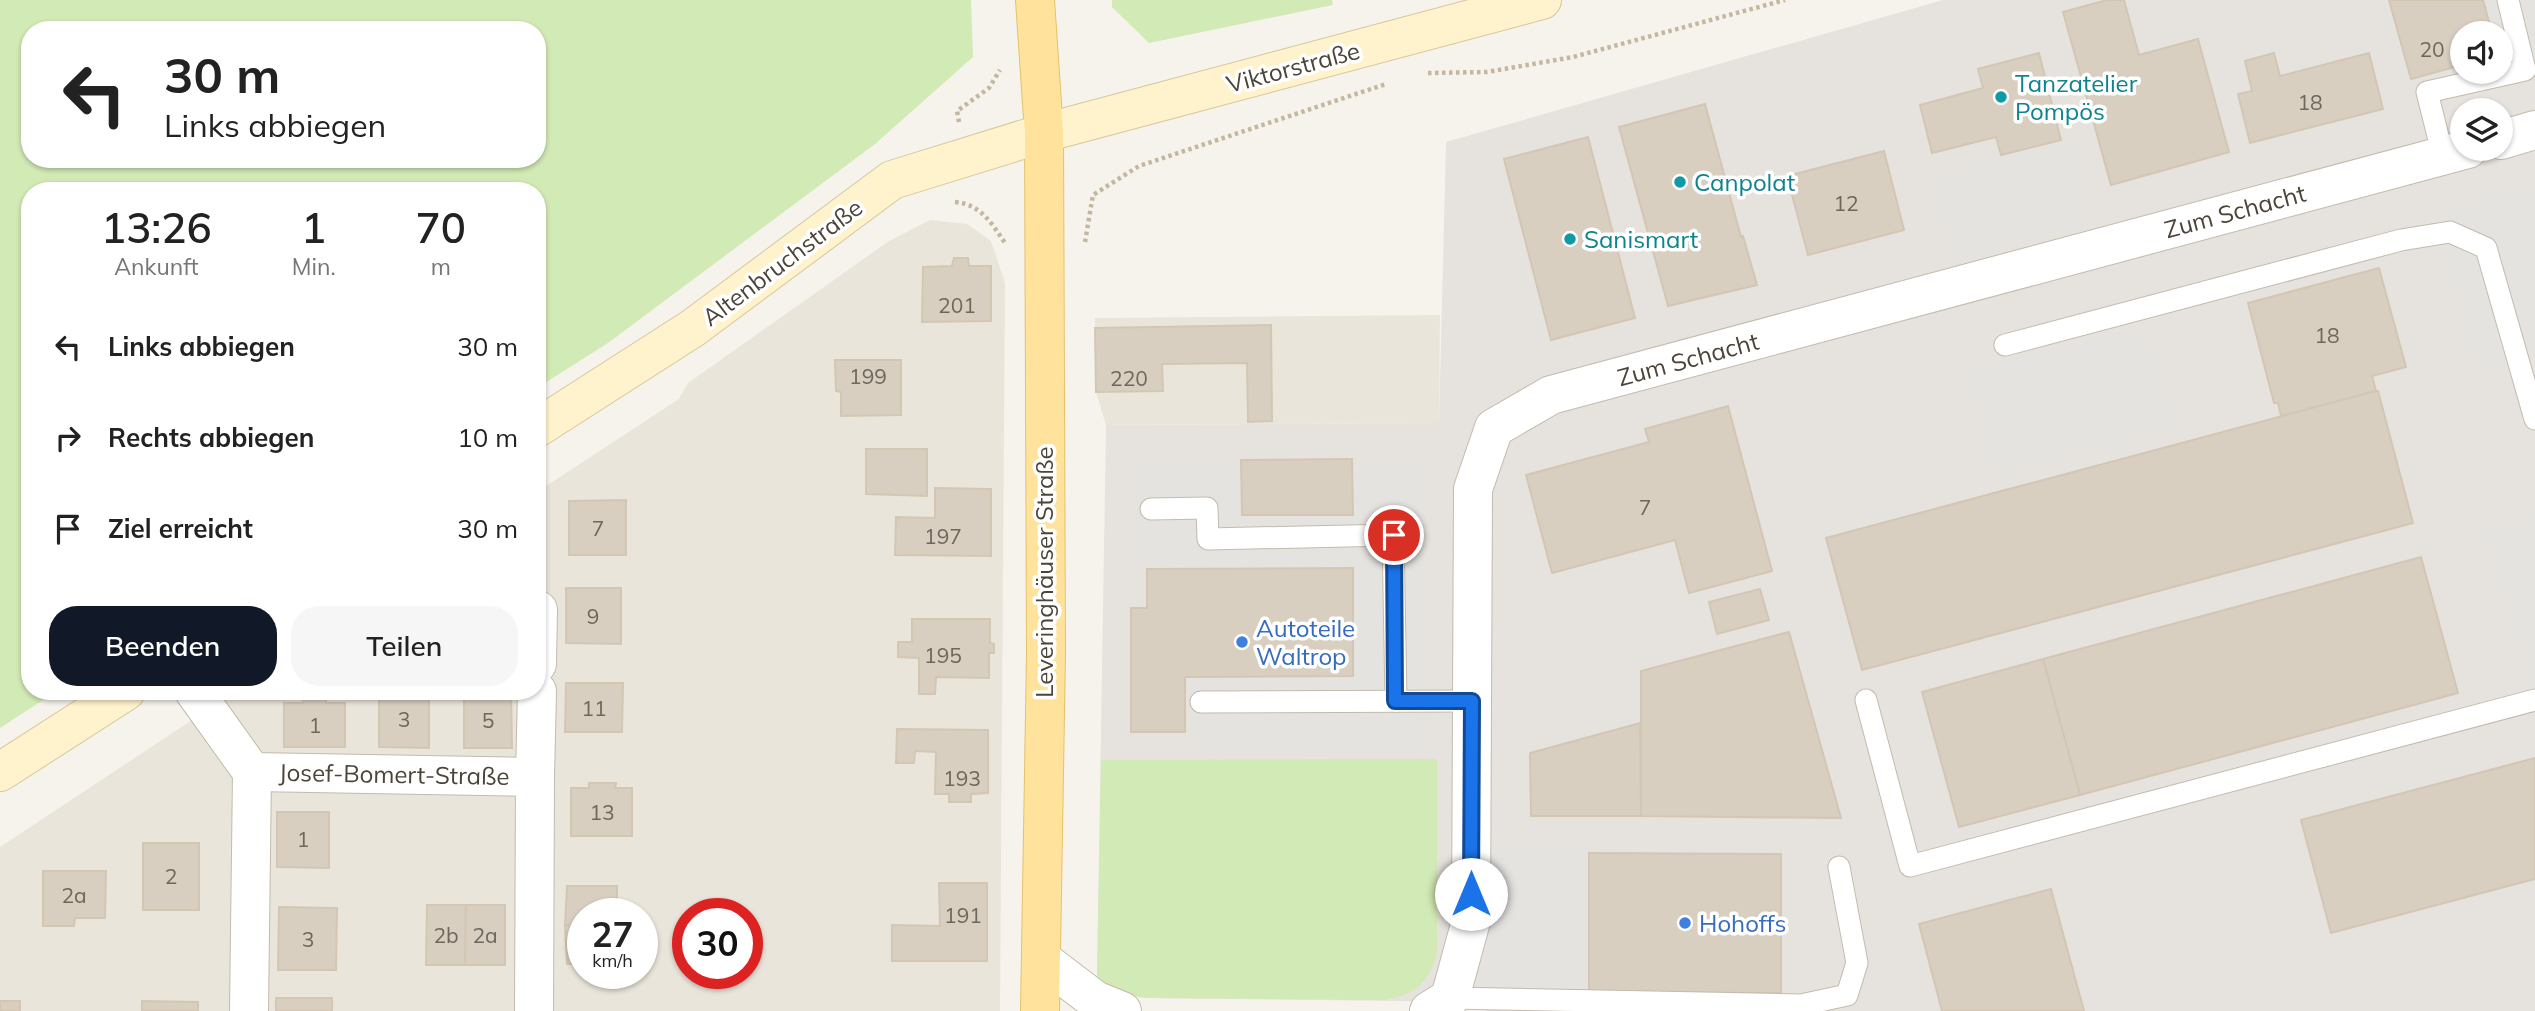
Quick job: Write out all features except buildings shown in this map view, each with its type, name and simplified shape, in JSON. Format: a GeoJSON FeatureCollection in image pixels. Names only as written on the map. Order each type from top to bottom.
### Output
{"type":"FeatureCollection","features":[{"type":"Feature","properties":{"kind":"main road","name":"Leveringhäuser Straße"},"geometry":{"type":"LineString","coordinates":[[1035,0],[1044,132],[1045,654],[1040,1011]]}},
{"type":"Feature","properties":{"kind":"street","name":"Viktorstraße"},"geometry":{"type":"LineString","coordinates":[[1044,132],[1542,0]]}},
{"type":"Feature","properties":{"kind":"street"},"geometry":{"type":"LineString","coordinates":[[2513,136],[2535,130]]}},
{"type":"Feature","properties":{"kind":"street","name":"Altenbruchstraße"},"geometry":{"type":"LineString","coordinates":[[546,422],[693,328],[892,180],[1044,132]]}},
{"type":"Feature","properties":{"kind":"street","name":"Zum Schacht"},"geometry":{"type":"LineString","coordinates":[[1440,1005],[1471,921],[1473,489],[1494,428],[1551,395],[2450,153]]}},
{"type":"Feature","properties":{"kind":"street"},"geometry":{"type":"LineString","coordinates":[[0,772],[112,700]]}},
{"type":"Feature","properties":{"kind":"street"},"geometry":{"type":"LineString","coordinates":[[200,700],[252,772],[249,1011]]}},
{"type":"Feature","properties":{"kind":"street","name":"Josef-Bomert-Straße"},"geometry":{"type":"LineString","coordinates":[[534,1011],[537,700]]}},
{"type":"Feature","properties":{"kind":"street","name":"Josef-Bomert-Straße"},"geometry":{"type":"LineString","coordinates":[[252,772],[535,777]]}},
{"type":"Feature","properties":{"kind":"street"},"geometry":{"type":"LineString","coordinates":[[1041,959],[1095,1000],[1122,1011]]}},
{"type":"Feature","properties":{"kind":"lane"},"geometry":{"type":"LineString","coordinates":[[2450,141],[2427,92],[2525,70],[2508,0]]}},
{"type":"Feature","properties":{"kind":"lane"},"geometry":{"type":"LineString","coordinates":[[2005,345],[2402,240],[2450,232],[2486,248],[2535,419]]}},
{"type":"Feature","properties":{"kind":"lane"},"geometry":{"type":"LineString","coordinates":[[1151,509],[1208,508],[1208,539],[1394,535],[1395,701]]}},
{"type":"Feature","properties":{"kind":"lane"},"geometry":{"type":"LineString","coordinates":[[1866,700],[1910,866],[2535,700]]}},
{"type":"Feature","properties":{"kind":"lane"},"geometry":{"type":"LineString","coordinates":[[1201,702],[1472,701]]}},
{"type":"Feature","properties":{"kind":"lane"},"geometry":{"type":"LineString","coordinates":[[1440,1005],[1801,1006],[1847,995],[1857,963],[1839,867]]}},
{"type":"Feature","properties":{"kind":"path"},"geometry":{"type":"LineString","coordinates":[[1417,76],[1430,73],[1487,72],[1573,57],[1785,0]]}},
{"type":"Feature","properties":{"kind":"path"},"geometry":{"type":"LineString","coordinates":[[973,206],[957,111],[989,88],[1003,66]]}},
{"type":"Feature","properties":{"kind":"path"},"geometry":{"type":"LineString","coordinates":[[947,202],[959,201],[973,206],[988,217],[1007,247],[1044,247],[1085,242],[1093,195],[1139,166],[1392,82]]}},
{"type":"Feature","properties":{"kind":"shaded area"},"geometry":{"type":"Polygon","coordinates":[[[1943,0],[2535,0],[2535,1011],[1486,1011],[1485,1002],[1146,998],[1097,976],[1106,425],[1439,423],[1446,142],[1943,0]]]}},
{"type":"Feature","properties":{"kind":"shaded area"},"geometry":{"type":"Polygon","coordinates":[[[2485,0],[2535,0],[2535,57],[2513,62],[2513,21],[2491,21],[2485,0]]]}},
{"type":"Feature","properties":{"kind":"shaded area"},"geometry":{"type":"Polygon","coordinates":[[[2073,138],[2088,193],[2078,197],[2086,225],[1951,260],[1930,176],[2073,138]]]}},
{"type":"Feature","properties":{"kind":"shaded area"},"geometry":{"type":"Polygon","coordinates":[[[2535,185],[2535,358],[2478,375],[2434,212],[2535,185]]]}},
{"type":"Feature","properties":{"kind":"shaded area"},"geometry":{"type":"Polygon","coordinates":[[[930,220],[967,224],[991,241],[1005,283],[1000,1011],[0,1011],[0,847],[222,700],[546,700],[546,486],[679,399],[688,383],[889,241],[930,220]]]}},
{"type":"Feature","properties":{"kind":"shaded area"},"geometry":{"type":"Polygon","coordinates":[[[1440,315],[1439,423],[1106,425],[1096,392],[1095,318],[1440,315]]]}},
{"type":"Feature","properties":{"kind":"shaded area"},"geometry":{"type":"Polygon","coordinates":[[[2147,326],[2175,428],[1995,475],[1967,373],[2147,326]]]}},
{"type":"Feature","properties":{"kind":"shaded area"},"geometry":{"type":"Polygon","coordinates":[[[1133,458],[1239,459],[1240,516],[1354,516],[1355,460],[1425,458],[1422,746],[1191,746],[1190,678],[1354,678],[1354,567],[1132,564],[1133,458]]]}},
{"type":"Feature","properties":{"kind":"shaded area"},"geometry":{"type":"Polygon","coordinates":[[[2535,516],[2535,702],[2485,528],[2535,516]]]}},
{"type":"Feature","properties":{"kind":"shaded area"},"geometry":{"type":"Polygon","coordinates":[[[1494,850],[1587,853],[1583,991],[1490,988],[1494,850]]]}},
{"type":"Feature","properties":{"kind":"green space"},"geometry":{"type":"Polygon","coordinates":[[[0,0],[971,0],[973,57],[875,144],[608,343],[546,382],[546,182],[21,182],[21,700],[43,700],[0,728],[0,0]]]}},
{"type":"Feature","properties":{"kind":"green space"},"geometry":{"type":"Polygon","coordinates":[[[1112,0],[1332,0],[1333,5],[1149,43],[1112,7],[1112,0]]]}},
{"type":"Feature","properties":{"kind":"green space"},"geometry":{"type":"Polygon","coordinates":[[[1437,759],[1437,952],[1430,971],[1413,991],[1384,1000],[1146,998],[1119,992],[1097,976],[1101,760],[1437,759]]]}},
{"type":"Feature","properties":{"kind":"place","name":"Tanzatelier Pompös"},"geometry":{"type":"Point","coordinates":[2001,97]}},
{"type":"Feature","properties":{"kind":"place","name":"Canpolat"},"geometry":{"type":"Point","coordinates":[1680,182]}},
{"type":"Feature","properties":{"kind":"place","name":"Sanismart"},"geometry":{"type":"Point","coordinates":[1570,239]}},
{"type":"Feature","properties":{"kind":"place","name":"Autoteile Waltrop"},"geometry":{"type":"Point","coordinates":[1242,642]}},
{"type":"Feature","properties":{"kind":"place","name":"Hohoffs"},"geometry":{"type":"Point","coordinates":[1685,923]}},
{"type":"Feature","properties":{"kind":"route"},"geometry":{"type":"LineString","coordinates":[[1394,535],[1395,701],[1472,701],[1471,894]]}}]}
